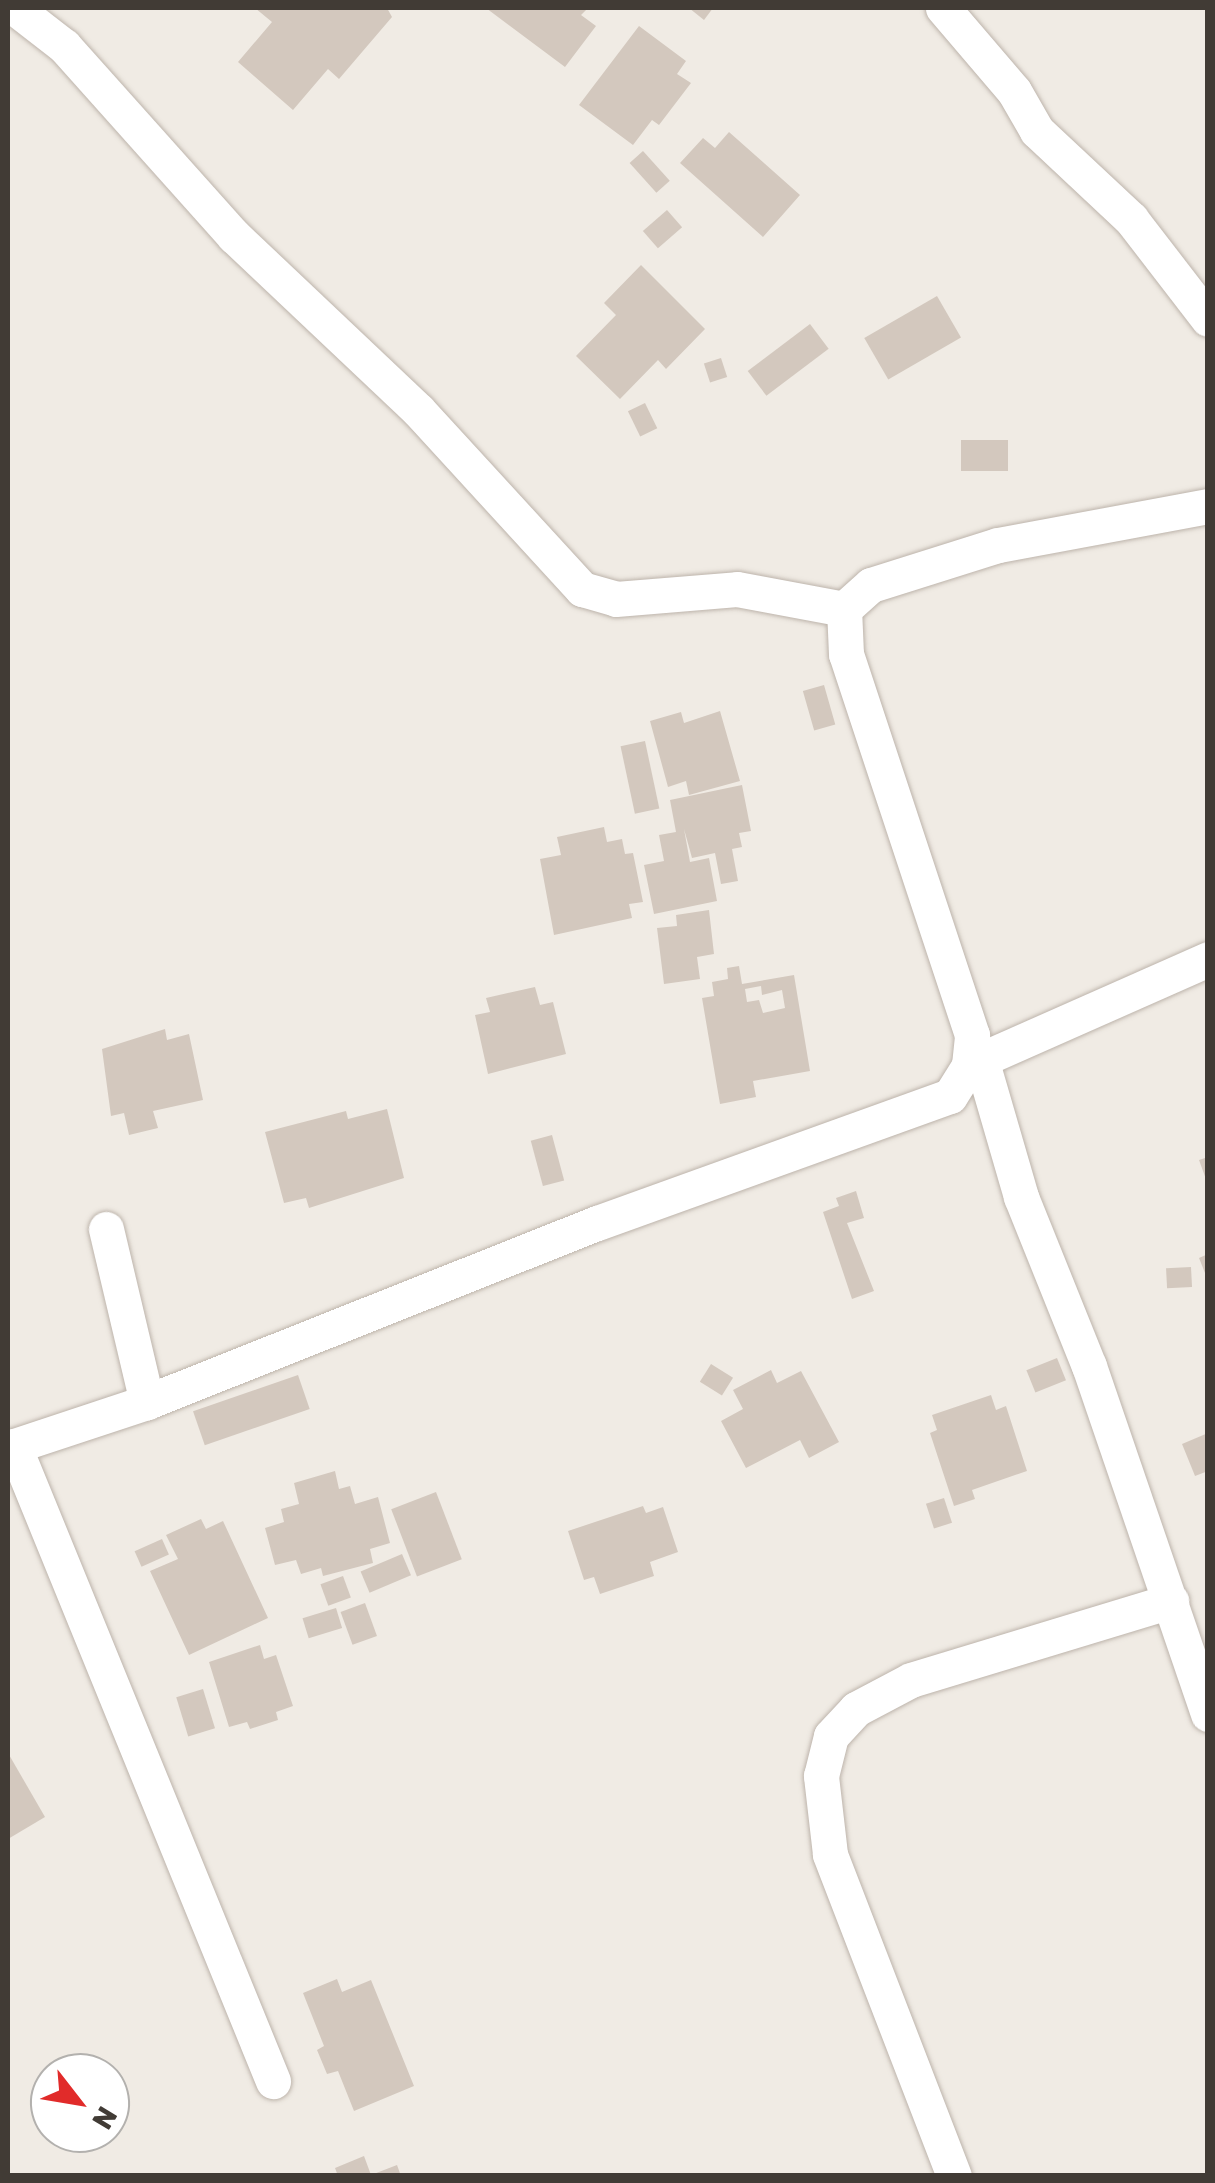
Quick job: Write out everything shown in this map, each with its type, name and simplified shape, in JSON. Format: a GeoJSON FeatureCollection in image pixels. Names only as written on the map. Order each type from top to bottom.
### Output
{"type":"FeatureCollection","features":[{"type":"Feature","properties":{"kind":"street"},"geometry":{"type":"LineString","coordinates":[[15,8],[64,46],[234,236],[418,410],[582,589],[616,599],[737,589],[844,609]]}},
{"type":"Feature","properties":{"kind":"street"},"geometry":{"type":"LineString","coordinates":[[943,8],[1014,91],[1037,131],[1131,219],[1208,319]]}},
{"type":"Feature","properties":{"kind":"street"},"geometry":{"type":"LineString","coordinates":[[1208,506],[998,545],[870,585],[844,609],[846,654],[972,1034],[975,1062],[1208,1714]]}},
{"type":"Feature","properties":{"kind":"street"},"geometry":{"type":"LineString","coordinates":[[273,2082],[11,1447],[147,1402],[597,1223],[922,1110],[950,1096],[975,1062],[1208,958]]}},
{"type":"Feature","properties":{"kind":"street"},"geometry":{"type":"LineString","coordinates":[[106,1229],[147,1402]]}},
{"type":"Feature","properties":{"kind":"street"},"geometry":{"type":"LineString","coordinates":[[954,2176],[830,1854],[821,1776],[831,1736],[856,1709],[912,1680],[1170,1601]]}},
{"type":"Feature","properties":{"kind":"building"},"geometry":{"type":"Polygon","coordinates":[[[255,8],[387,8],[392,17],[339,79],[328,69],[293,110],[238,62],[272,22],[255,8]]]}},
{"type":"Feature","properties":{"kind":"building"},"geometry":{"type":"Polygon","coordinates":[[[486,8],[588,8],[581,15],[596,26],[565,67],[486,8]]]}},
{"type":"Feature","properties":{"kind":"building"},"geometry":{"type":"Polygon","coordinates":[[[689,8],[713,8],[704,20],[689,8]]]}},
{"type":"Feature","properties":{"kind":"building"},"geometry":{"type":"Polygon","coordinates":[[[639,26],[686,61],[677,74],[691,83],[659,125],[652,120],[633,145],[579,105],[639,26]]]}},
{"type":"Feature","properties":{"kind":"building"},"geometry":{"type":"Polygon","coordinates":[[[729,132],[800,195],[763,237],[680,163],[703,138],[715,148],[729,132]]]}},
{"type":"Feature","properties":{"kind":"building"},"geometry":{"type":"Polygon","coordinates":[[[643,151],[670,181],[656,193],[630,163],[643,151]]]}},
{"type":"Feature","properties":{"kind":"building"},"geometry":{"type":"Polygon","coordinates":[[[667,210],[682,227],[658,248],[643,231],[667,210]]]}},
{"type":"Feature","properties":{"kind":"building"},"geometry":{"type":"Polygon","coordinates":[[[641,265],[705,329],[666,369],[658,360],[620,399],[576,356],[616,315],[604,303],[641,265]]]}},
{"type":"Feature","properties":{"kind":"building"},"geometry":{"type":"Polygon","coordinates":[[[937,296],[961,338],[888,380],[864,338],[937,296]]]}},
{"type":"Feature","properties":{"kind":"building"},"geometry":{"type":"Polygon","coordinates":[[[810,324],[829,349],[766,396],[748,371],[810,324]]]}},
{"type":"Feature","properties":{"kind":"building"},"geometry":{"type":"Polygon","coordinates":[[[721,358],[727,377],[710,383],[704,364],[721,358]]]}},
{"type":"Feature","properties":{"kind":"building"},"geometry":{"type":"Polygon","coordinates":[[[645,403],[657,428],[640,436],[628,411],[645,403]]]}},
{"type":"Feature","properties":{"kind":"building"},"geometry":{"type":"Polygon","coordinates":[[[961,440],[1008,440],[1008,471],[961,471],[961,440]]]}},
{"type":"Feature","properties":{"kind":"building"},"geometry":{"type":"Polygon","coordinates":[[[824,685],[835,724],[814,730],[803,691],[824,685]]]}},
{"type":"Feature","properties":{"kind":"building"},"geometry":{"type":"Polygon","coordinates":[[[720,711],[740,781],[689,795],[686,781],[668,787],[650,721],[681,712],[684,723],[720,711]]]}},
{"type":"Feature","properties":{"kind":"building"},"geometry":{"type":"Polygon","coordinates":[[[645,741],[659,808],[635,814],[621,746],[645,741]]]}},
{"type":"Feature","properties":{"kind":"building"},"geometry":{"type":"Polygon","coordinates":[[[742,785],[751,831],[739,833],[742,847],[732,849],[738,881],[721,884],[715,853],[692,858],[684,829],[690,862],[709,858],[717,901],[654,914],[644,865],[664,861],[659,835],[676,832],[670,800],[742,785]]]}},
{"type":"Feature","properties":{"kind":"building"},"geometry":{"type":"Polygon","coordinates":[[[604,827],[607,842],[622,839],[625,854],[633,853],[643,902],[629,904],[632,918],[554,935],[540,859],[561,855],[557,837],[604,827]]]}},
{"type":"Feature","properties":{"kind":"building"},"geometry":{"type":"Polygon","coordinates":[[[709,910],[714,954],[697,957],[700,979],[664,984],[657,928],[677,926],[676,915],[709,910]]]}},
{"type":"Feature","properties":{"kind":"building"},"geometry":{"type":"Polygon","coordinates":[[[739,966],[742,984],[794,975],[810,1071],[753,1081],[756,1097],[720,1104],[702,998],[714,996],[712,982],[728,979],[727,968],[739,966]],[[761,986],[745,989],[747,1002],[759,1000],[763,1013],[785,1008],[782,990],[762,995],[761,986]]]}},
{"type":"Feature","properties":{"kind":"building"},"geometry":{"type":"Polygon","coordinates":[[[535,987],[540,1005],[553,1002],[566,1054],[488,1074],[475,1015],[490,1012],[486,998],[535,987]]]}},
{"type":"Feature","properties":{"kind":"building"},"geometry":{"type":"Polygon","coordinates":[[[165,1029],[167,1040],[189,1034],[203,1100],[153,1111],[158,1128],[129,1135],[124,1113],[111,1116],[102,1049],[165,1029]]]}},
{"type":"Feature","properties":{"kind":"building"},"geometry":{"type":"Polygon","coordinates":[[[387,1109],[404,1178],[309,1208],[306,1198],[284,1203],[265,1132],[346,1111],[348,1119],[387,1109]]]}},
{"type":"Feature","properties":{"kind":"building"},"geometry":{"type":"Polygon","coordinates":[[[552,1135],[564,1180],[543,1186],[531,1141],[552,1135]]]}},
{"type":"Feature","properties":{"kind":"building"},"geometry":{"type":"Polygon","coordinates":[[[1208,1157],[1208,1181],[1207,1182],[1199,1160],[1208,1157]]]}},
{"type":"Feature","properties":{"kind":"building"},"geometry":{"type":"Polygon","coordinates":[[[856,1191],[864,1218],[847,1223],[874,1291],[852,1299],[823,1212],[839,1206],[836,1198],[856,1191]]]}},
{"type":"Feature","properties":{"kind":"building"},"geometry":{"type":"Polygon","coordinates":[[[1208,1254],[1208,1278],[1207,1278],[1199,1258],[1208,1254]]]}},
{"type":"Feature","properties":{"kind":"building"},"geometry":{"type":"Polygon","coordinates":[[[1191,1267],[1192,1287],[1167,1288],[1166,1268],[1191,1267]]]}},
{"type":"Feature","properties":{"kind":"building"},"geometry":{"type":"Polygon","coordinates":[[[1057,1358],[1066,1380],[1035,1393],[1026,1370],[1057,1358]]]}},
{"type":"Feature","properties":{"kind":"building"},"geometry":{"type":"Polygon","coordinates":[[[711,1364],[733,1378],[722,1396],[700,1382],[711,1364]]]}},
{"type":"Feature","properties":{"kind":"building"},"geometry":{"type":"Polygon","coordinates":[[[771,1370],[777,1383],[801,1371],[839,1442],[809,1458],[800,1440],[746,1468],[721,1421],[743,1409],[733,1390],[771,1370]]]}},
{"type":"Feature","properties":{"kind":"building"},"geometry":{"type":"Polygon","coordinates":[[[298,1375],[310,1409],[205,1445],[193,1411],[298,1375]]]}},
{"type":"Feature","properties":{"kind":"building"},"geometry":{"type":"Polygon","coordinates":[[[991,1395],[996,1410],[1006,1406],[1027,1471],[972,1490],[975,1499],[954,1506],[930,1433],[937,1430],[932,1415],[991,1395]]]}},
{"type":"Feature","properties":{"kind":"building"},"geometry":{"type":"Polygon","coordinates":[[[1208,1433],[1208,1471],[1195,1476],[1182,1444],[1208,1433]]]}},
{"type":"Feature","properties":{"kind":"building"},"geometry":{"type":"Polygon","coordinates":[[[335,1471],[339,1489],[350,1486],[355,1504],[378,1497],[390,1543],[370,1549],[373,1563],[323,1576],[321,1568],[301,1574],[296,1560],[275,1565],[265,1528],[284,1522],[281,1509],[299,1504],[294,1483],[335,1471]]]}},
{"type":"Feature","properties":{"kind":"building"},"geometry":{"type":"Polygon","coordinates":[[[436,1492],[462,1559],[417,1576],[391,1509],[436,1492]]]}},
{"type":"Feature","properties":{"kind":"building"},"geometry":{"type":"Polygon","coordinates":[[[944,1498],[952,1523],[934,1529],[926,1504],[944,1498]]]}},
{"type":"Feature","properties":{"kind":"building"},"geometry":{"type":"Polygon","coordinates":[[[643,1506],[646,1513],[663,1507],[678,1552],[650,1562],[654,1576],[600,1594],[594,1577],[584,1580],[568,1531],[643,1506]]]}},
{"type":"Feature","properties":{"kind":"building"},"geometry":{"type":"Polygon","coordinates":[[[201,1519],[206,1529],[223,1521],[268,1618],[189,1655],[150,1571],[178,1559],[166,1535],[201,1519]]]}},
{"type":"Feature","properties":{"kind":"building"},"geometry":{"type":"Polygon","coordinates":[[[162,1539],[169,1555],[142,1567],[135,1551],[162,1539]]]}},
{"type":"Feature","properties":{"kind":"building"},"geometry":{"type":"Polygon","coordinates":[[[402,1554],[411,1575],[370,1593],[361,1572],[402,1554]]]}},
{"type":"Feature","properties":{"kind":"building"},"geometry":{"type":"Polygon","coordinates":[[[343,1576],[351,1598],[328,1606],[320,1584],[343,1576]]]}},
{"type":"Feature","properties":{"kind":"building"},"geometry":{"type":"Polygon","coordinates":[[[365,1603],[377,1636],[353,1645],[341,1612],[365,1603]]]}},
{"type":"Feature","properties":{"kind":"building"},"geometry":{"type":"Polygon","coordinates":[[[336,1608],[342,1628],[309,1638],[303,1618],[336,1608]]]}},
{"type":"Feature","properties":{"kind":"building"},"geometry":{"type":"Polygon","coordinates":[[[260,1645],[264,1659],[276,1655],[293,1706],[276,1712],[278,1720],[250,1729],[247,1722],[229,1727],[209,1662],[260,1645]]]}},
{"type":"Feature","properties":{"kind":"building"},"geometry":{"type":"Polygon","coordinates":[[[203,1689],[215,1728],[188,1736],[176,1697],[203,1689]]]}},
{"type":"Feature","properties":{"kind":"building"},"geometry":{"type":"Polygon","coordinates":[[[8,1753],[45,1817],[8,1839],[8,1753]]]}},
{"type":"Feature","properties":{"kind":"building"},"geometry":{"type":"Polygon","coordinates":[[[337,1979],[342,1992],[371,1980],[414,2086],[354,2111],[338,2071],[327,2074],[317,2050],[324,2046],[303,1993],[337,1979]]]}},
{"type":"Feature","properties":{"kind":"building"},"geometry":{"type":"Polygon","coordinates":[[[364,2156],[371,2175],[397,2165],[401,2176],[338,2176],[335,2168],[364,2156]]]}}]}
